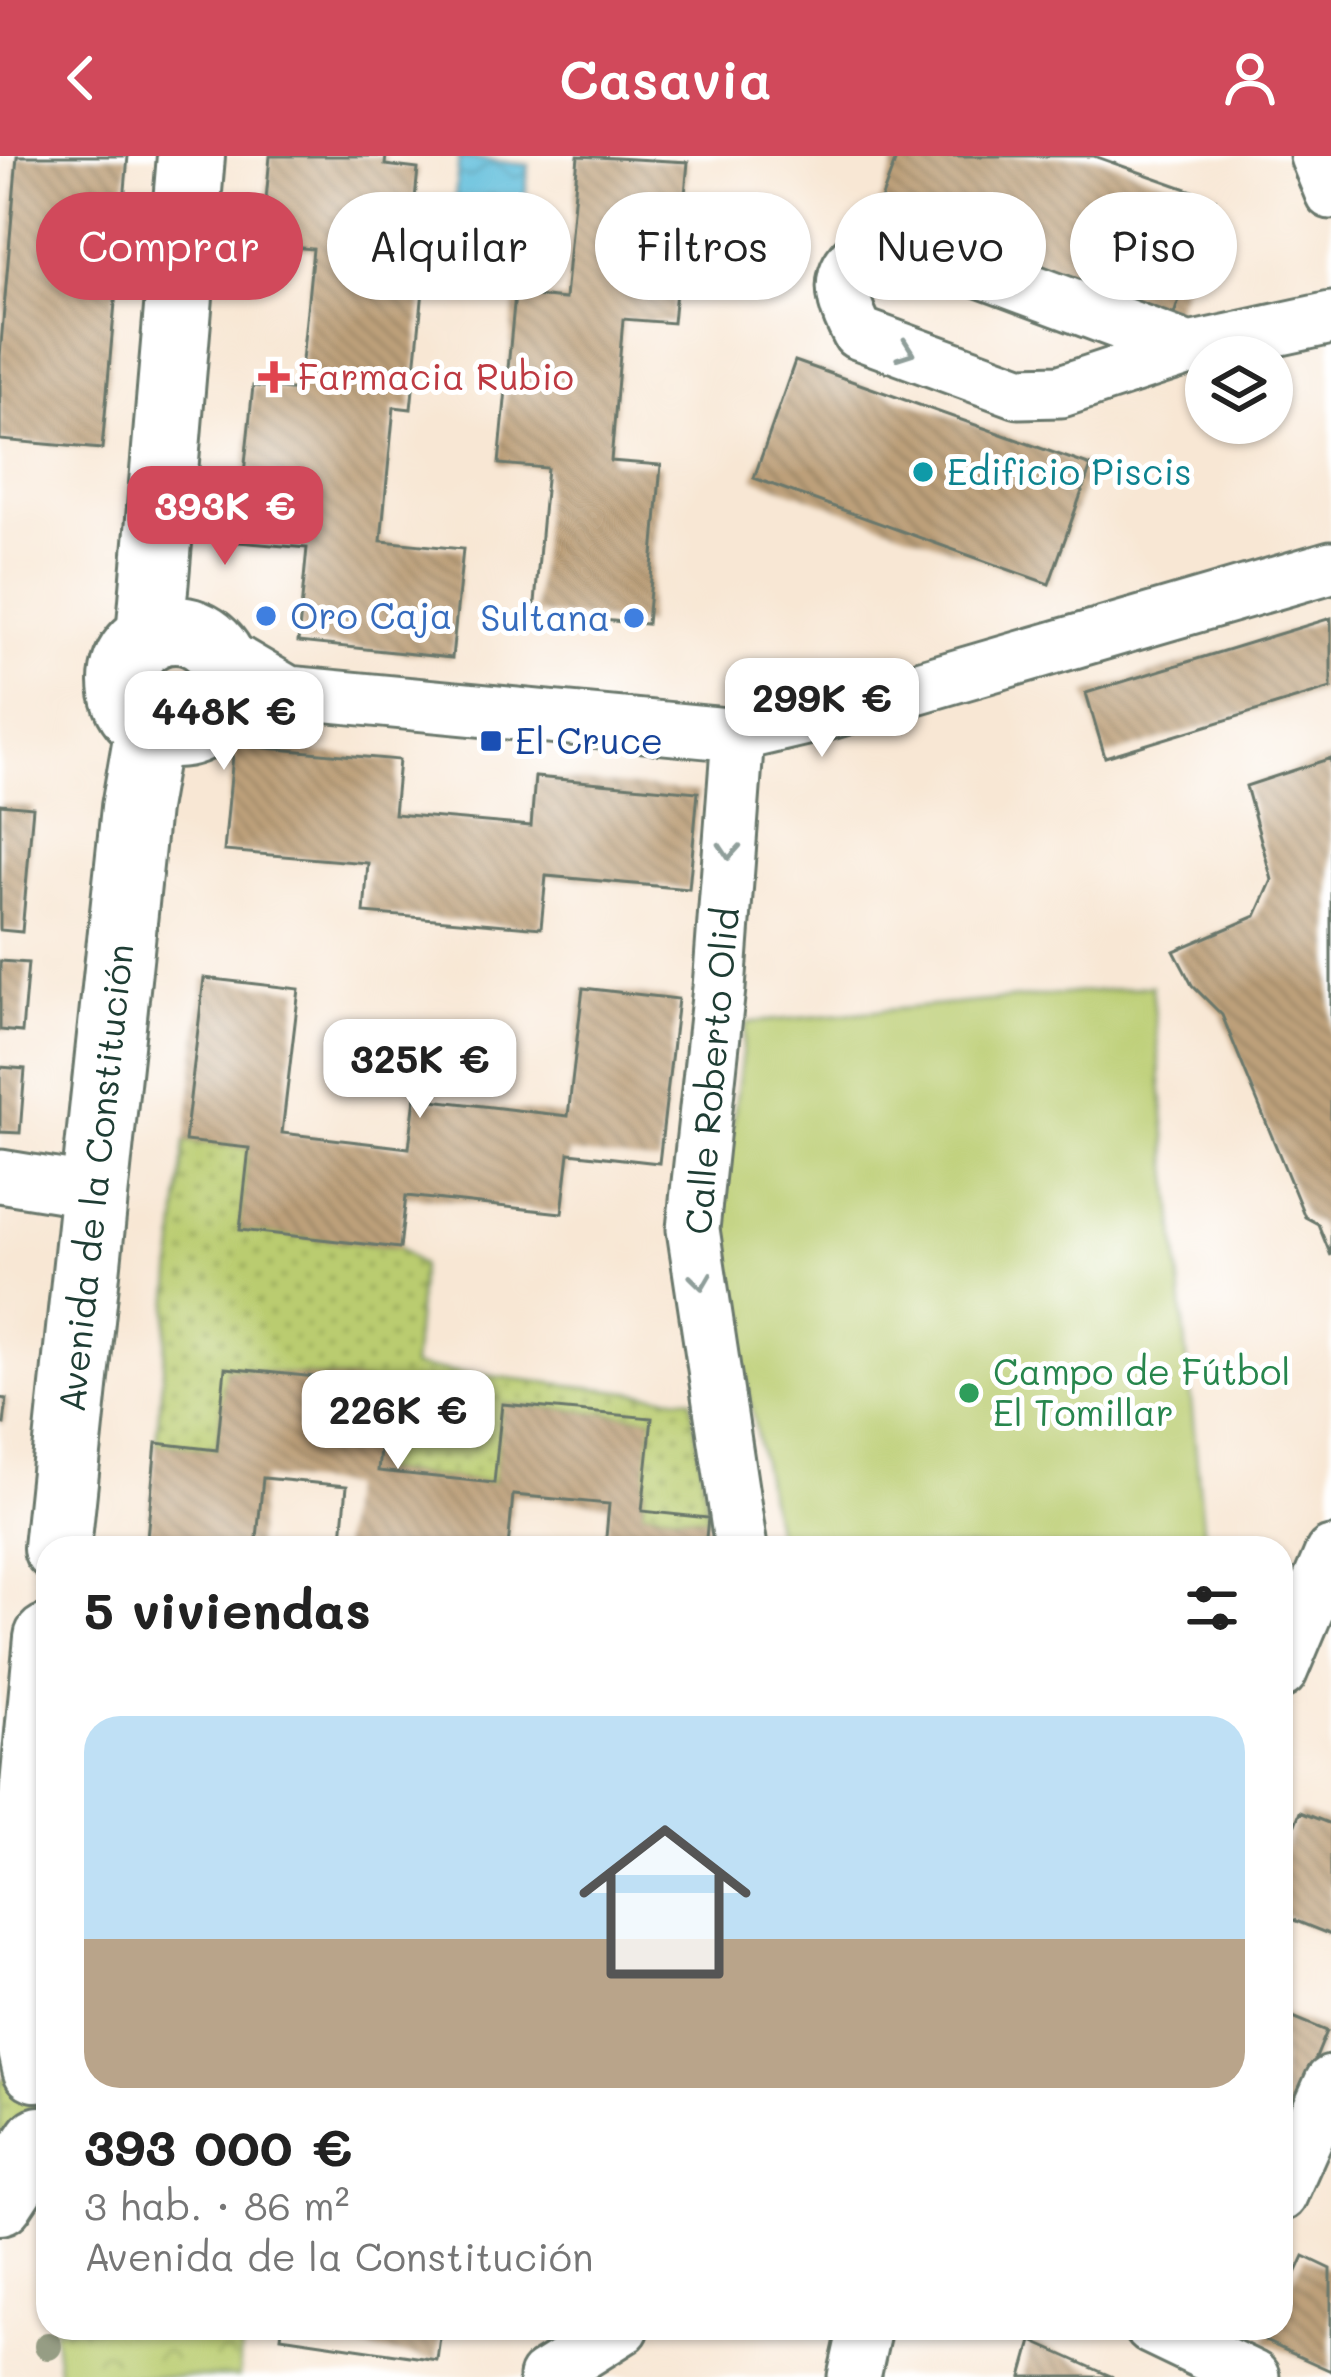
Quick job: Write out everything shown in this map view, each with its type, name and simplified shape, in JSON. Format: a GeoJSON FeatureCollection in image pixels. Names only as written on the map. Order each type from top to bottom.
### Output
{"type":"FeatureCollection","features":[{"type":"Feature","properties":{"kind":"main road"},"geometry":{"type":"LineString","coordinates":[[187,640],[136,647],[123,681],[125,699],[134,715],[181,727],[221,707],[228,685],[226,667],[187,640],[160,538],[191,156]]}},
{"type":"Feature","properties":{"kind":"main road","name":"Avenida de la Constitución"},"geometry":{"type":"LineString","coordinates":[[58,1536],[135,808],[181,727]]}},
{"type":"Feature","properties":{"kind":"main road"},"geometry":{"type":"LineString","coordinates":[[0,2201],[26,2099],[16,1977],[36,1765]]}},
{"type":"Feature","properties":{"kind":"street"},"geometry":{"type":"LineString","coordinates":[[1316,156],[1331,193]]}},
{"type":"Feature","properties":{"kind":"street"},"geometry":{"type":"LineString","coordinates":[[890,237],[1189,350],[1061,391],[1019,392],[858,333],[840,286],[850,263],[872,244],[890,237]]}},
{"type":"Feature","properties":{"kind":"street"},"geometry":{"type":"LineString","coordinates":[[1251,336],[1331,318]]}},
{"type":"Feature","properties":{"kind":"street"},"geometry":{"type":"LineString","coordinates":[[187,640],[288,692],[738,735],[823,715],[1331,567]]}},
{"type":"Feature","properties":{"kind":"street"},"geometry":{"type":"LineString","coordinates":[[181,727],[288,692]]}},
{"type":"Feature","properties":{"kind":"street","name":"Calle Roberto Olid"},"geometry":{"type":"LineString","coordinates":[[738,735],[694,1228],[739,1536]]}},
{"type":"Feature","properties":{"kind":"street"},"geometry":{"type":"LineString","coordinates":[[0,1176],[93,1191]]}},
{"type":"Feature","properties":{"kind":"street"},"geometry":{"type":"LineString","coordinates":[[1293,1643],[1331,1553]]}},
{"type":"Feature","properties":{"kind":"street"},"geometry":{"type":"LineString","coordinates":[[1293,2168],[1331,2083]]}},
{"type":"Feature","properties":{"kind":"street"},"geometry":{"type":"LineString","coordinates":[[545,2377],[604,2340]]}},
{"type":"Feature","properties":{"kind":"street"},"geometry":{"type":"LineString","coordinates":[[854,2377],[862,2340]]}},
{"type":"Feature","properties":{"kind":"street"},"geometry":{"type":"LineString","coordinates":[[1178,2340],[1223,2360]]}},
{"type":"Feature","properties":{"kind":"green space","name":"Campo de Fútbol El Tomillar"},"geometry":{"type":"Polygon","coordinates":[[[1152,986],[1204,1536],[777,1536],[718,1238],[746,1023],[1152,986]]]}},
{"type":"Feature","properties":{"kind":"green space"},"geometry":{"type":"Polygon","coordinates":[[[185,1141],[249,1148],[240,1230],[400,1248],[421,1265],[412,1367],[691,1399],[708,1518],[642,1511],[651,1418],[503,1404],[494,1483],[378,1471],[386,1384],[226,1368],[217,1450],[156,1443],[185,1141]]]}},
{"type":"Feature","properties":{"kind":"green space"},"geometry":{"type":"Polygon","coordinates":[[[8,2076],[36,2085],[36,2132],[5,2141],[0,2137],[0,2081],[8,2076]]]}},
{"type":"Feature","properties":{"kind":"green space"},"geometry":{"type":"Polygon","coordinates":[[[54,2340],[241,2340],[239,2377],[59,2377],[54,2340]]]}},
{"type":"Feature","properties":{"kind":"water"},"geometry":{"type":"Polygon","coordinates":[[[459,157],[529,165],[525,192],[456,192],[459,157]]]}},
{"type":"Feature","properties":{"kind":"building"},"geometry":{"type":"Polygon","coordinates":[[[17,156],[128,156],[125,192],[36,192],[36,300],[115,300],[102,449],[0,440],[0,356],[17,156]]]}},
{"type":"Feature","properties":{"kind":"building"},"geometry":{"type":"Polygon","coordinates":[[[270,156],[386,156],[385,165],[418,169],[416,192],[327,192],[327,300],[422,300],[411,409],[394,407],[381,541],[463,549],[452,658],[298,642],[307,548],[237,542],[253,386],[299,391],[313,249],[303,248],[303,192],[267,192],[270,156]]]}},
{"type":"Feature","properties":{"kind":"building"},"geometry":{"type":"Polygon","coordinates":[[[578,156],[688,162],[685,192],[595,192],[595,300],[675,300],[673,323],[623,319],[611,461],[661,465],[647,624],[534,614],[547,468],[499,464],[514,300],[571,300],[578,156]]]}},
{"type":"Feature","properties":{"kind":"building"},"geometry":{"type":"Polygon","coordinates":[[[897,156],[1094,156],[1195,192],[1070,192],[1070,280],[1046,272],[1046,192],[884,192],[897,156]]]}},
{"type":"Feature","properties":{"kind":"building"},"geometry":{"type":"Polygon","coordinates":[[[1126,300],[1179,300],[1173,317],[1126,300]]]}},
{"type":"Feature","properties":{"kind":"building","name":"Edificio Piscis"},"geometry":{"type":"Polygon","coordinates":[[[795,361],[1091,466],[1049,584],[754,478],[795,361]]]}},
{"type":"Feature","properties":{"kind":"building"},"geometry":{"type":"Polygon","coordinates":[[[1331,618],[1331,688],[1105,757],[1086,693],[1331,618]]]}},
{"type":"Feature","properties":{"kind":"building"},"geometry":{"type":"Polygon","coordinates":[[[234,745],[399,760],[394,814],[531,826],[535,777],[698,792],[689,889],[546,876],[541,928],[364,913],[368,863],[224,851],[234,745]]]}},
{"type":"Feature","properties":{"kind":"building"},"geometry":{"type":"Polygon","coordinates":[[[1331,758],[1331,1256],[1318,1224],[1305,1217],[1222,1015],[1192,985],[1174,951],[1256,916],[1272,880],[1246,786],[1331,758]]]}},
{"type":"Feature","properties":{"kind":"building"},"geometry":{"type":"Polygon","coordinates":[[[0,804],[33,807],[22,932],[0,930],[0,804]]]}},
{"type":"Feature","properties":{"kind":"building"},"geometry":{"type":"Polygon","coordinates":[[[0,961],[28,963],[22,1032],[0,1030],[0,961]]]}},
{"type":"Feature","properties":{"kind":"building"},"geometry":{"type":"Polygon","coordinates":[[[204,978],[299,989],[282,1133],[409,1148],[415,1098],[568,1116],[583,988],[678,999],[659,1163],[569,1153],[562,1213],[406,1196],[400,1248],[240,1230],[249,1148],[185,1141],[204,978]]]}},
{"type":"Feature","properties":{"kind":"building"},"geometry":{"type":"Polygon","coordinates":[[[0,1067],[25,1069],[20,1133],[0,1132],[0,1067]]]}},
{"type":"Feature","properties":{"kind":"building"},"geometry":{"type":"Polygon","coordinates":[[[225,1368],[386,1384],[378,1471],[494,1483],[502,1404],[652,1418],[642,1511],[708,1518],[706,1536],[606,1536],[609,1504],[513,1495],[509,1536],[342,1536],[347,1486],[263,1478],[257,1536],[147,1536],[156,1443],[217,1450],[225,1368]]]}},
{"type":"Feature","properties":{"kind":"building"},"geometry":{"type":"Polygon","coordinates":[[[0,1398],[7,1399],[4,1424],[0,1423],[0,1398]]]}},
{"type":"Feature","properties":{"kind":"building"},"geometry":{"type":"Polygon","coordinates":[[[1300,1812],[1331,1824],[1331,1935],[1293,1920],[1293,1829],[1300,1812]]]}},
{"type":"Feature","properties":{"kind":"building"},"geometry":{"type":"Polygon","coordinates":[[[1293,2017],[1327,2031],[1293,2114],[1293,2017]]]}},
{"type":"Feature","properties":{"kind":"building"},"geometry":{"type":"Polygon","coordinates":[[[1304,2256],[1331,2269],[1331,2371],[1265,2341],[1293,2340],[1293,2280],[1304,2256]]]}},
{"type":"Feature","properties":{"kind":"building"},"geometry":{"type":"Polygon","coordinates":[[[301,2340],[440,2340],[437,2360],[301,2340]]]}},
{"type":"Feature","properties":{"kind":"building"},"geometry":{"type":"Polygon","coordinates":[[[1032,2341],[1099,2371],[1113,2377],[1022,2377],[1032,2341]]]}},
{"type":"Feature","properties":{"kind":"place","name":"Farmacia Rubio"},"geometry":{"type":"Point","coordinates":[274,377]}},
{"type":"Feature","properties":{"kind":"place","name":"Edificio Piscis"},"geometry":{"type":"Point","coordinates":[923,472]}},
{"type":"Feature","properties":{"kind":"place","name":"Oro Caja"},"geometry":{"type":"Point","coordinates":[266,616]}},
{"type":"Feature","properties":{"kind":"place","name":"Sultana"},"geometry":{"type":"Point","coordinates":[634,618]}},
{"type":"Feature","properties":{"kind":"place","name":"El Cruce"},"geometry":{"type":"Point","coordinates":[491,741]}},
{"type":"Feature","properties":{"kind":"place","name":"Campo de Fútbol El Tomillar"},"geometry":{"type":"Point","coordinates":[969,1393]}}]}
